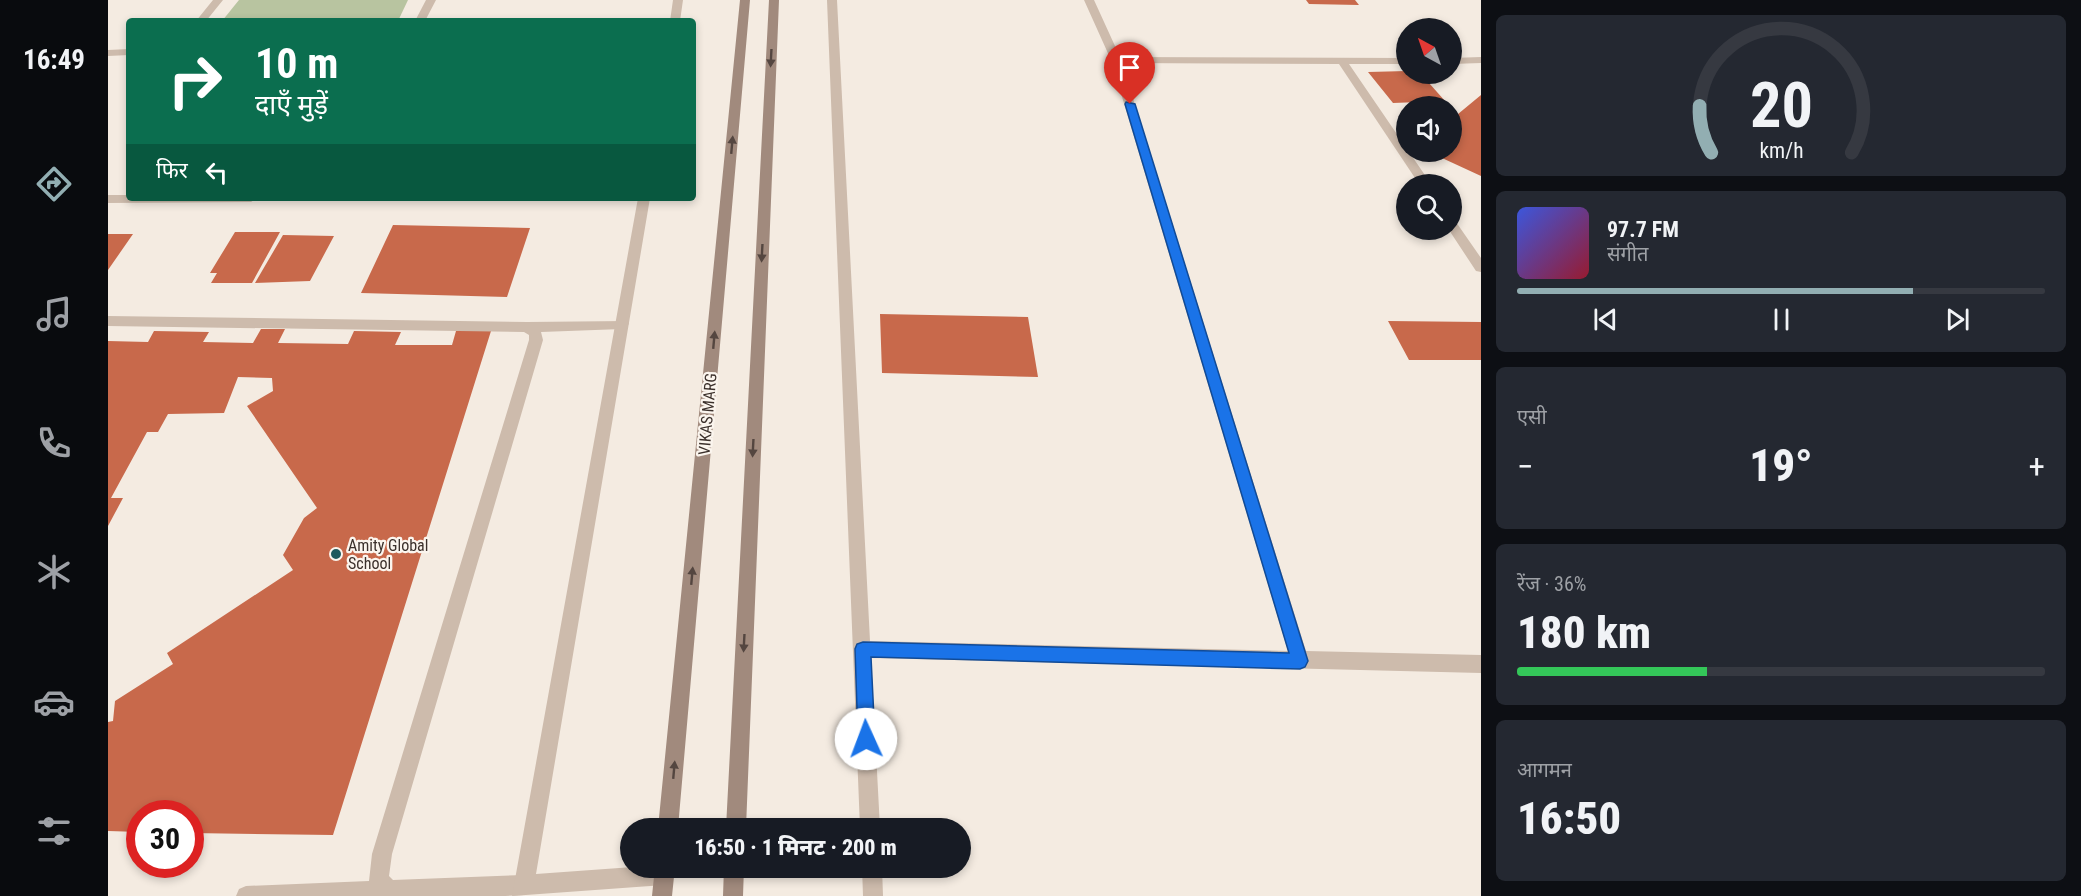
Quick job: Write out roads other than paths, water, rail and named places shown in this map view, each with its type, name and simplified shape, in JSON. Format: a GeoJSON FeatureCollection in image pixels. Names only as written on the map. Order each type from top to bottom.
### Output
{"type":"FeatureCollection","features":[{"type":"Feature","properties":{"kind":"main road","name":"VIKAS MARG"},"geometry":{"type":"LineString","coordinates":[[669,818],[745,0]]}},
{"type":"Feature","properties":{"kind":"main road"},"geometry":{"type":"LineString","coordinates":[[736,818],[774,0]]}},
{"type":"Feature","properties":{"kind":"main road"},"geometry":{"type":"LineString","coordinates":[[662,896],[663,878]]}},
{"type":"Feature","properties":{"kind":"main road"},"geometry":{"type":"LineString","coordinates":[[733,896],[734,878]]}},
{"type":"Feature","properties":{"kind":"street"},"geometry":{"type":"LineString","coordinates":[[203,18],[218,0]]}},
{"type":"Feature","properties":{"kind":"street"},"geometry":{"type":"LineString","coordinates":[[422,18],[431,0]]}},
{"type":"Feature","properties":{"kind":"street"},"geometry":{"type":"LineString","coordinates":[[675,18],[678,0]]}},
{"type":"Feature","properties":{"kind":"street"},"geometry":{"type":"LineString","coordinates":[[832,0],[870,818]]}},
{"type":"Feature","properties":{"kind":"street"},"geometry":{"type":"LineString","coordinates":[[1089,0],[1116,60],[1300,661]]}},
{"type":"Feature","properties":{"kind":"street"},"geometry":{"type":"LineString","coordinates":[[108,53],[126,52]]}},
{"type":"Feature","properties":{"kind":"street"},"geometry":{"type":"LineString","coordinates":[[1116,60],[1396,61]]}},
{"type":"Feature","properties":{"kind":"street"},"geometry":{"type":"LineString","coordinates":[[1462,61],[1481,60]]}},
{"type":"Feature","properties":{"kind":"street"},"geometry":{"type":"LineString","coordinates":[[1342,62],[1418,174]]}},
{"type":"Feature","properties":{"kind":"street"},"geometry":{"type":"LineString","coordinates":[[108,199],[126,199]]}},
{"type":"Feature","properties":{"kind":"street"},"geometry":{"type":"LineString","coordinates":[[523,890],[643,201]]}},
{"type":"Feature","properties":{"kind":"street"},"geometry":{"type":"LineString","coordinates":[[1462,240],[1481,268]]}},
{"type":"Feature","properties":{"kind":"street"},"geometry":{"type":"LineString","coordinates":[[108,321],[527,327],[622,324]]}},
{"type":"Feature","properties":{"kind":"street"},"geometry":{"type":"LineString","coordinates":[[389,891],[378,879],[382,854],[536,340],[535,333],[527,327]]}},
{"type":"Feature","properties":{"kind":"street"},"geometry":{"type":"LineString","coordinates":[[863,649],[1481,664]]}},
{"type":"Feature","properties":{"kind":"street"},"geometry":{"type":"LineString","coordinates":[[246,896],[389,891],[523,890],[620,877]]}},
{"type":"Feature","properties":{"kind":"street"},"geometry":{"type":"LineString","coordinates":[[872,878],[873,896]]}},
{"type":"Feature","properties":{"kind":"place","name":"Amity Global School"},"geometry":{"type":"Point","coordinates":[336,554]}}]}
